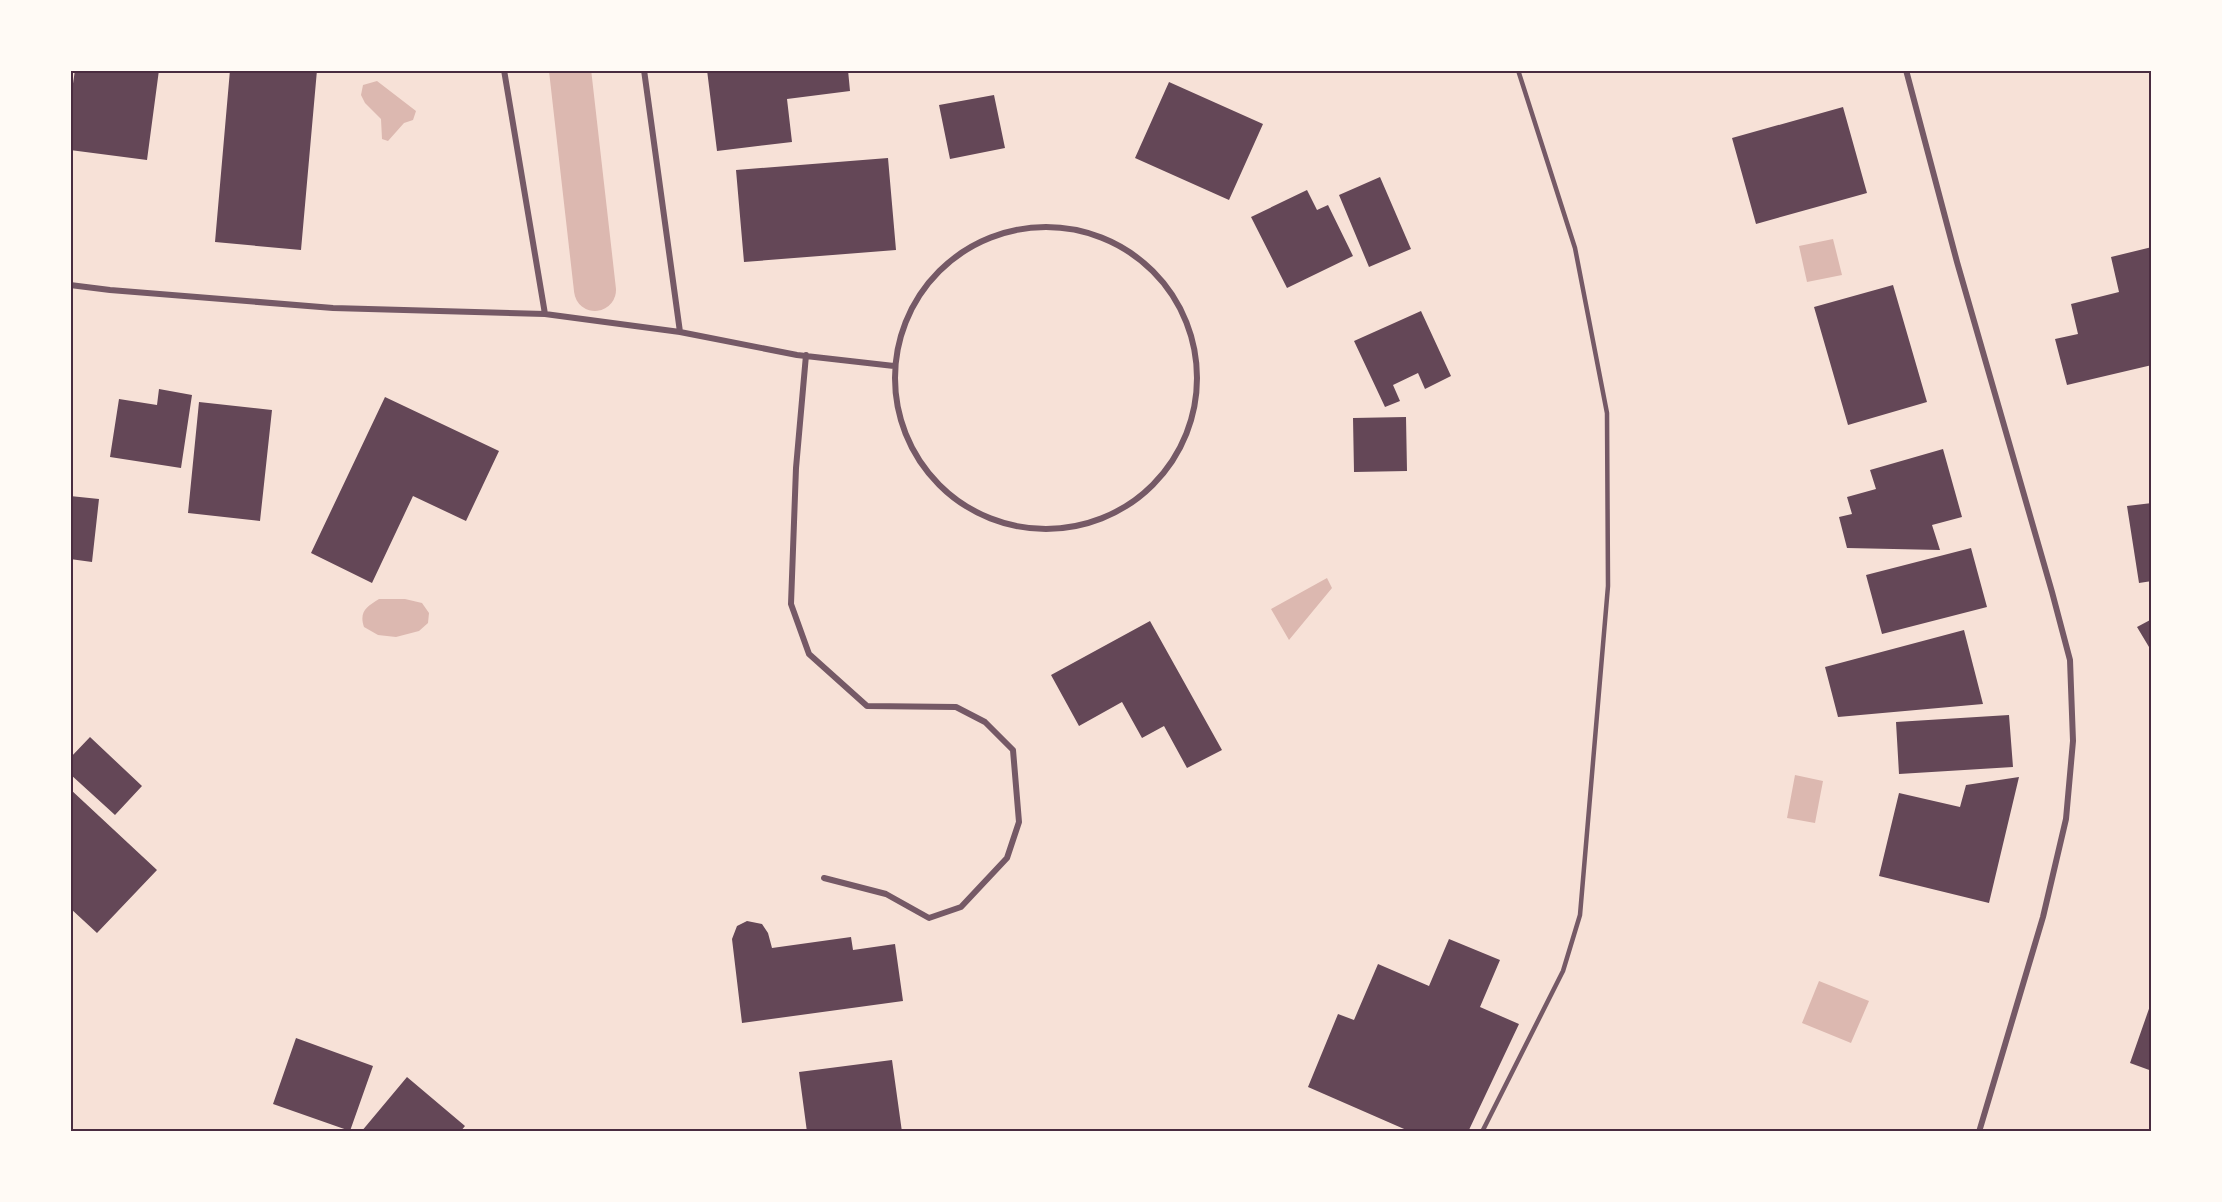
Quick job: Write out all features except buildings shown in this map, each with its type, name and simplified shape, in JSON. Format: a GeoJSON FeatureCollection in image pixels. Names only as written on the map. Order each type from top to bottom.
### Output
{"type":"FeatureCollection","features":[{"type":"Feature","properties":{"kind":"street"},"geometry":{"type":"LineString","coordinates":[[504,70],[545,314]]}},
{"type":"Feature","properties":{"kind":"street"},"geometry":{"type":"LineString","coordinates":[[644,70],[680,332]]}},
{"type":"Feature","properties":{"kind":"street"},"geometry":{"type":"LineString","coordinates":[[1906,70],[1957,262],[2070,660],[2073,741],[2066,819],[2043,917],[1979,1131]]}},
{"type":"Feature","properties":{"kind":"street"},"geometry":{"type":"LineString","coordinates":[[1069,228],[1116,244],[1157,275],[1184,316],[1198,365],[1194,415],[1175,460],[1141,497],[1097,521],[1048,530],[998,522],[954,499],[920,462],[903,426],[899,416],[894,366],[906,318],[933,276],[972,245],[1019,229],[1069,228]]}},
{"type":"Feature","properties":{"kind":"street"},"geometry":{"type":"LineString","coordinates":[[70,285],[333,308],[545,314],[680,332],[806,355],[894,366]]}},
{"type":"Feature","properties":{"kind":"street"},"geometry":{"type":"LineString","coordinates":[[806,355],[796,468],[791,604],[809,654],[867,706],[956,707],[985,722],[1013,750],[1019,822],[1006,858],[961,907],[929,918],[886,894],[824,878]]}},
{"type":"Feature","properties":{"kind":"lane"},"geometry":{"type":"LineString","coordinates":[[1482,1131],[1563,971],[1580,915],[1608,586],[1607,413],[1575,248],[1518,70]]}},
{"type":"Feature","properties":{"kind":"shaded area"},"geometry":{"type":"Polygon","coordinates":[[[377,81],[416,111],[413,120],[404,123],[388,141],[382,139],[381,119],[365,103],[361,95],[363,85],[377,81]]]}},
{"type":"Feature","properties":{"kind":"shaded area"},"geometry":{"type":"Polygon","coordinates":[[[1833,239],[1842,275],[1807,282],[1799,246],[1833,239]]]}},
{"type":"Feature","properties":{"kind":"shaded area"},"geometry":{"type":"Polygon","coordinates":[[[1327,578],[1332,588],[1289,640],[1271,609],[1327,578]]]}},
{"type":"Feature","properties":{"kind":"shaded area"},"geometry":{"type":"Polygon","coordinates":[[[379,599],[405,599],[422,603],[429,613],[428,623],[419,631],[396,637],[378,635],[364,627],[362,617],[367,607],[379,599]]]}},
{"type":"Feature","properties":{"kind":"shaded area"},"geometry":{"type":"Polygon","coordinates":[[[1795,775],[1823,781],[1815,823],[1787,818],[1795,775]]]}},
{"type":"Feature","properties":{"kind":"shaded area"},"geometry":{"type":"Polygon","coordinates":[[[1819,981],[1869,1001],[1851,1043],[1802,1023],[1819,981]]]}},
{"type":"Feature","properties":{"kind":"waterway"},"geometry":{"type":"LineString","coordinates":[[570,70],[595,290]]}}]}
